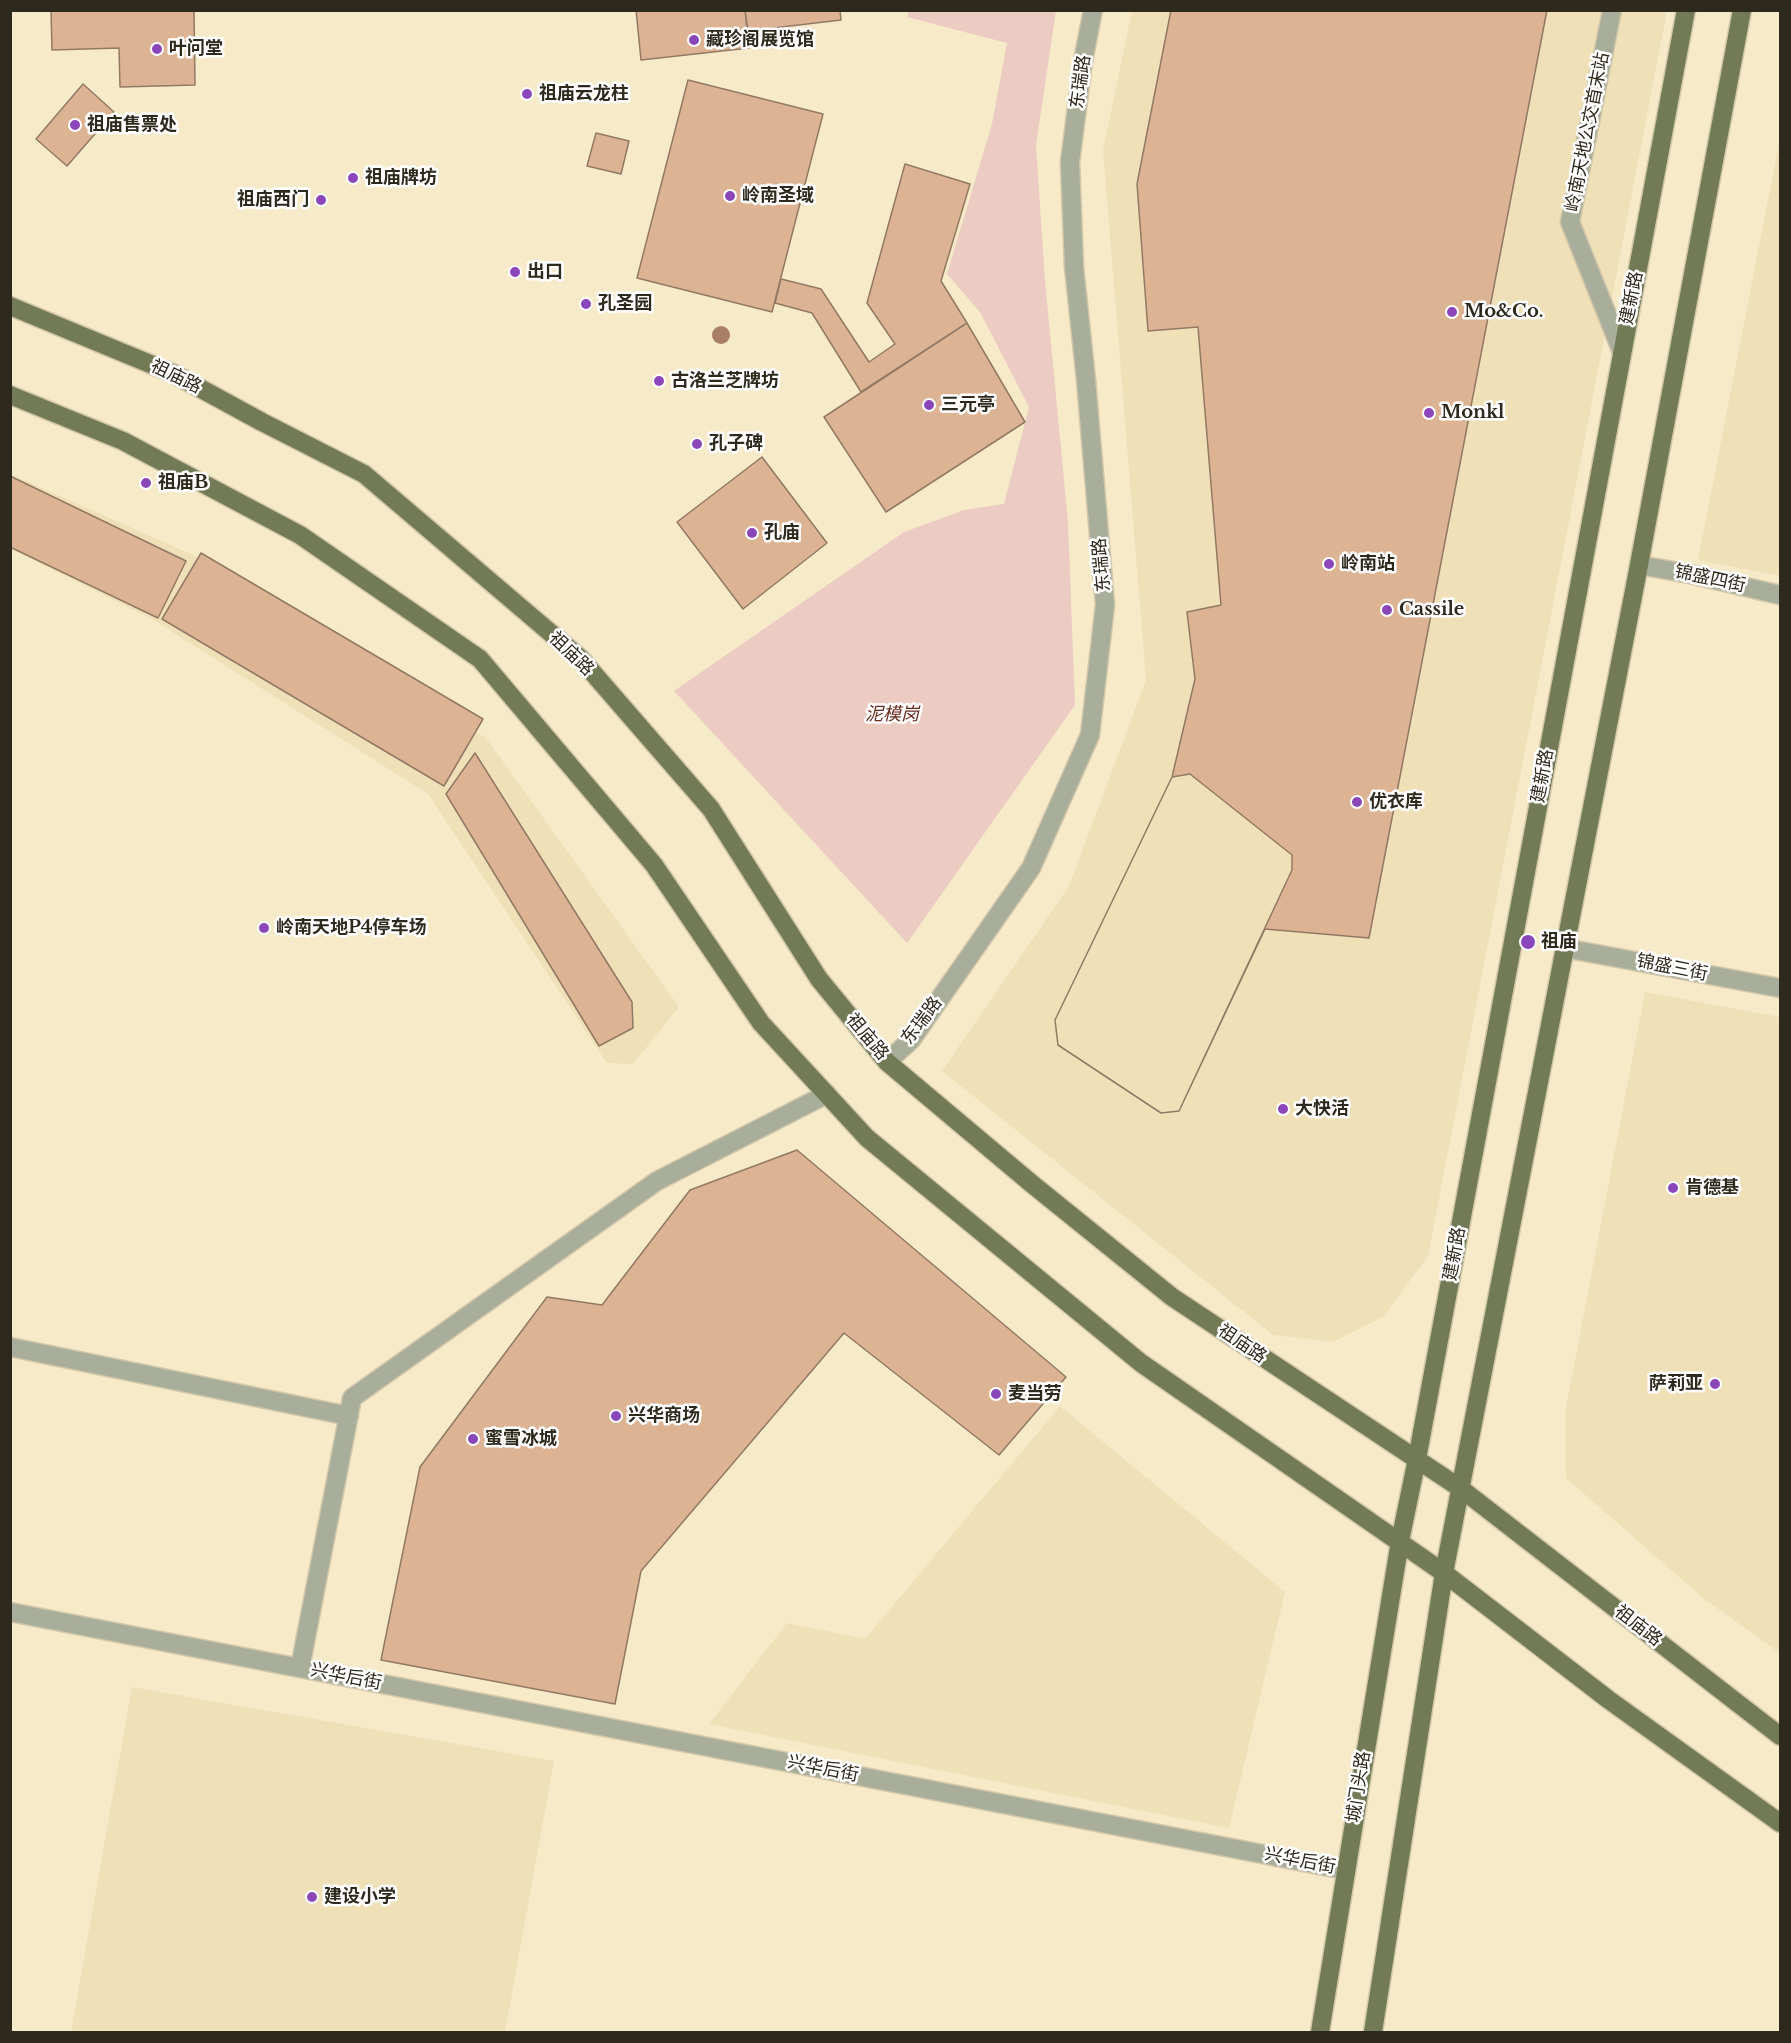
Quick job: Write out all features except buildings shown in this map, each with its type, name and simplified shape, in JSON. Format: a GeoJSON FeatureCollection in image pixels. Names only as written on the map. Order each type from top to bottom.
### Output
{"type":"FeatureCollection","features":[{"type":"Feature","properties":{"kind":"main road","name":"建新路"},"geometry":{"type":"LineString","coordinates":[[1400,1541],[1686,10]]}},
{"type":"Feature","properties":{"kind":"main road"},"geometry":{"type":"LineString","coordinates":[[1373,2032],[1444,1573],[1639,565],[1742,10]]}},
{"type":"Feature","properties":{"kind":"main road","name":"祖庙路"},"geometry":{"type":"LineString","coordinates":[[10,306],[172,373],[364,474],[580,658],[703,800],[819,979],[887,1062],[1032,1184],[1172,1297],[1460,1488],[1780,1736]]}},
{"type":"Feature","properties":{"kind":"main road"},"geometry":{"type":"LineString","coordinates":[[10,395],[123,441],[300,535],[480,659],[654,865],[760,1023],[867,1137],[1141,1362],[1400,1541],[1610,1700],[1780,1823]]}},
{"type":"Feature","properties":{"kind":"main road","name":"城门头路"},"geometry":{"type":"LineString","coordinates":[[1320,2032],[1400,1541]]}},
{"type":"Feature","properties":{"kind":"street","name":"东瑞路"},"geometry":{"type":"LineString","coordinates":[[887,1062],[911,1040],[1031,868],[1090,735],[1105,605],[1074,267],[1070,162],[1083,61],[1093,10]]}},
{"type":"Feature","properties":{"kind":"street","name":"岭南天地公交首末站"},"geometry":{"type":"LineString","coordinates":[[1612,10],[1570,222],[1622,352]]}},
{"type":"Feature","properties":{"kind":"street","name":"锦盛四街"},"geometry":{"type":"LineString","coordinates":[[1639,565],[1690,574],[1780,595]]}},
{"type":"Feature","properties":{"kind":"street","name":"锦盛三街"},"geometry":{"type":"LineString","coordinates":[[1564,948],[1780,988]]}},
{"type":"Feature","properties":{"kind":"street"},"geometry":{"type":"LineString","coordinates":[[300,1668],[352,1398],[657,1181],[827,1094]]}},
{"type":"Feature","properties":{"kind":"street"},"geometry":{"type":"LineString","coordinates":[[10,1347],[349,1416]]}},
{"type":"Feature","properties":{"kind":"street","name":"兴华后街"},"geometry":{"type":"LineString","coordinates":[[10,1612],[1346,1870]]}},
{"type":"Feature","properties":{"kind":"shaded area"},"geometry":{"type":"Polygon","coordinates":[[[1132,11],[1667,11],[1428,1256],[1383,1317],[1333,1342],[1273,1335],[942,1071],[1069,886],[1146,680],[1103,150],[1132,11]]]}},
{"type":"Feature","properties":{"kind":"shaded area"},"geometry":{"type":"Polygon","coordinates":[[[1780,138],[1780,576],[1698,560],[1780,138]]]}},
{"type":"Feature","properties":{"kind":"shaded area"},"geometry":{"type":"Polygon","coordinates":[[[10,474],[191,554],[486,738],[679,1007],[633,1064],[607,1063],[428,794],[152,619],[11,549],[10,474]]]}},
{"type":"Feature","properties":{"kind":"shaded area"},"geometry":{"type":"Polygon","coordinates":[[[1645,992],[1780,1017],[1780,1653],[1703,1598],[1566,1478],[1565,1413],[1645,992]]]}},
{"type":"Feature","properties":{"kind":"shaded area"},"geometry":{"type":"Polygon","coordinates":[[[1060,1406],[1285,1592],[1229,1828],[709,1724],[787,1623],[865,1639],[1060,1406]]]}},
{"type":"Feature","properties":{"kind":"shaded area","name":"建设小学"},"geometry":{"type":"Polygon","coordinates":[[[132,1687],[554,1761],[505,2032],[71,2032],[132,1687]]]}},
{"type":"Feature","properties":{"kind":"green space","name":"泥模岗"},"geometry":{"type":"Polygon","coordinates":[[[909,10],[1056,11],[1036,145],[1045,281],[1068,522],[1075,705],[907,943],[674,691],[904,532],[964,510],[1004,504],[1029,407],[980,312],[947,274],[992,124],[1007,43],[907,17],[909,10]]]}},
{"type":"Feature","properties":{"kind":"place","name":"藏珍阁展览馆"},"geometry":{"type":"Point","coordinates":[694,40]}},
{"type":"Feature","properties":{"kind":"place","name":"叶问堂"},"geometry":{"type":"Point","coordinates":[157,49]}},
{"type":"Feature","properties":{"kind":"place","name":"祖庙云龙柱"},"geometry":{"type":"Point","coordinates":[527,94]}},
{"type":"Feature","properties":{"kind":"place","name":"祖庙售票处"},"geometry":{"type":"Point","coordinates":[75,125]}},
{"type":"Feature","properties":{"kind":"place","name":"祖庙牌坊"},"geometry":{"type":"Point","coordinates":[353,178]}},
{"type":"Feature","properties":{"kind":"place","name":"岭南圣域"},"geometry":{"type":"Point","coordinates":[730,196]}},
{"type":"Feature","properties":{"kind":"place","name":"祖庙西门"},"geometry":{"type":"Point","coordinates":[321,200]}},
{"type":"Feature","properties":{"kind":"place","name":"出口"},"geometry":{"type":"Point","coordinates":[515,272]}},
{"type":"Feature","properties":{"kind":"place","name":"孔圣园"},"geometry":{"type":"Point","coordinates":[586,304]}},
{"type":"Feature","properties":{"kind":"place","name":"Mo&Co."},"geometry":{"type":"Point","coordinates":[1452,312]}},
{"type":"Feature","properties":{"kind":"place","name":"古洛兰芝牌坊"},"geometry":{"type":"Point","coordinates":[659,381]}},
{"type":"Feature","properties":{"kind":"place","name":"三元亭"},"geometry":{"type":"Point","coordinates":[929,405]}},
{"type":"Feature","properties":{"kind":"place","name":"Monkl"},"geometry":{"type":"Point","coordinates":[1429,413]}},
{"type":"Feature","properties":{"kind":"place","name":"孔子碑"},"geometry":{"type":"Point","coordinates":[697,444]}},
{"type":"Feature","properties":{"kind":"place","name":"祖庙B"},"geometry":{"type":"Point","coordinates":[146,483]}},
{"type":"Feature","properties":{"kind":"place","name":"孔庙"},"geometry":{"type":"Point","coordinates":[752,533]}},
{"type":"Feature","properties":{"kind":"place","name":"岭南站"},"geometry":{"type":"Point","coordinates":[1329,564]}},
{"type":"Feature","properties":{"kind":"place","name":"Cassile"},"geometry":{"type":"Point","coordinates":[1387,610]}},
{"type":"Feature","properties":{"kind":"place","name":"优衣库"},"geometry":{"type":"Point","coordinates":[1357,802]}},
{"type":"Feature","properties":{"kind":"place","name":"岭南天地P4停车场"},"geometry":{"type":"Point","coordinates":[264,928]}},
{"type":"Feature","properties":{"kind":"place","name":"祖庙"},"geometry":{"type":"Point","coordinates":[1528,942]}},
{"type":"Feature","properties":{"kind":"place","name":"大快活"},"geometry":{"type":"Point","coordinates":[1283,1109]}},
{"type":"Feature","properties":{"kind":"place","name":"肯德基"},"geometry":{"type":"Point","coordinates":[1673,1188]}},
{"type":"Feature","properties":{"kind":"place","name":"萨莉亚"},"geometry":{"type":"Point","coordinates":[1715,1384]}},
{"type":"Feature","properties":{"kind":"place","name":"麦当劳"},"geometry":{"type":"Point","coordinates":[996,1394]}},
{"type":"Feature","properties":{"kind":"place","name":"兴华商场"},"geometry":{"type":"Point","coordinates":[616,1416]}},
{"type":"Feature","properties":{"kind":"place","name":"蜜雪冰城"},"geometry":{"type":"Point","coordinates":[473,1439]}},
{"type":"Feature","properties":{"kind":"place","name":"建设小学"},"geometry":{"type":"Point","coordinates":[312,1897]}}]}
